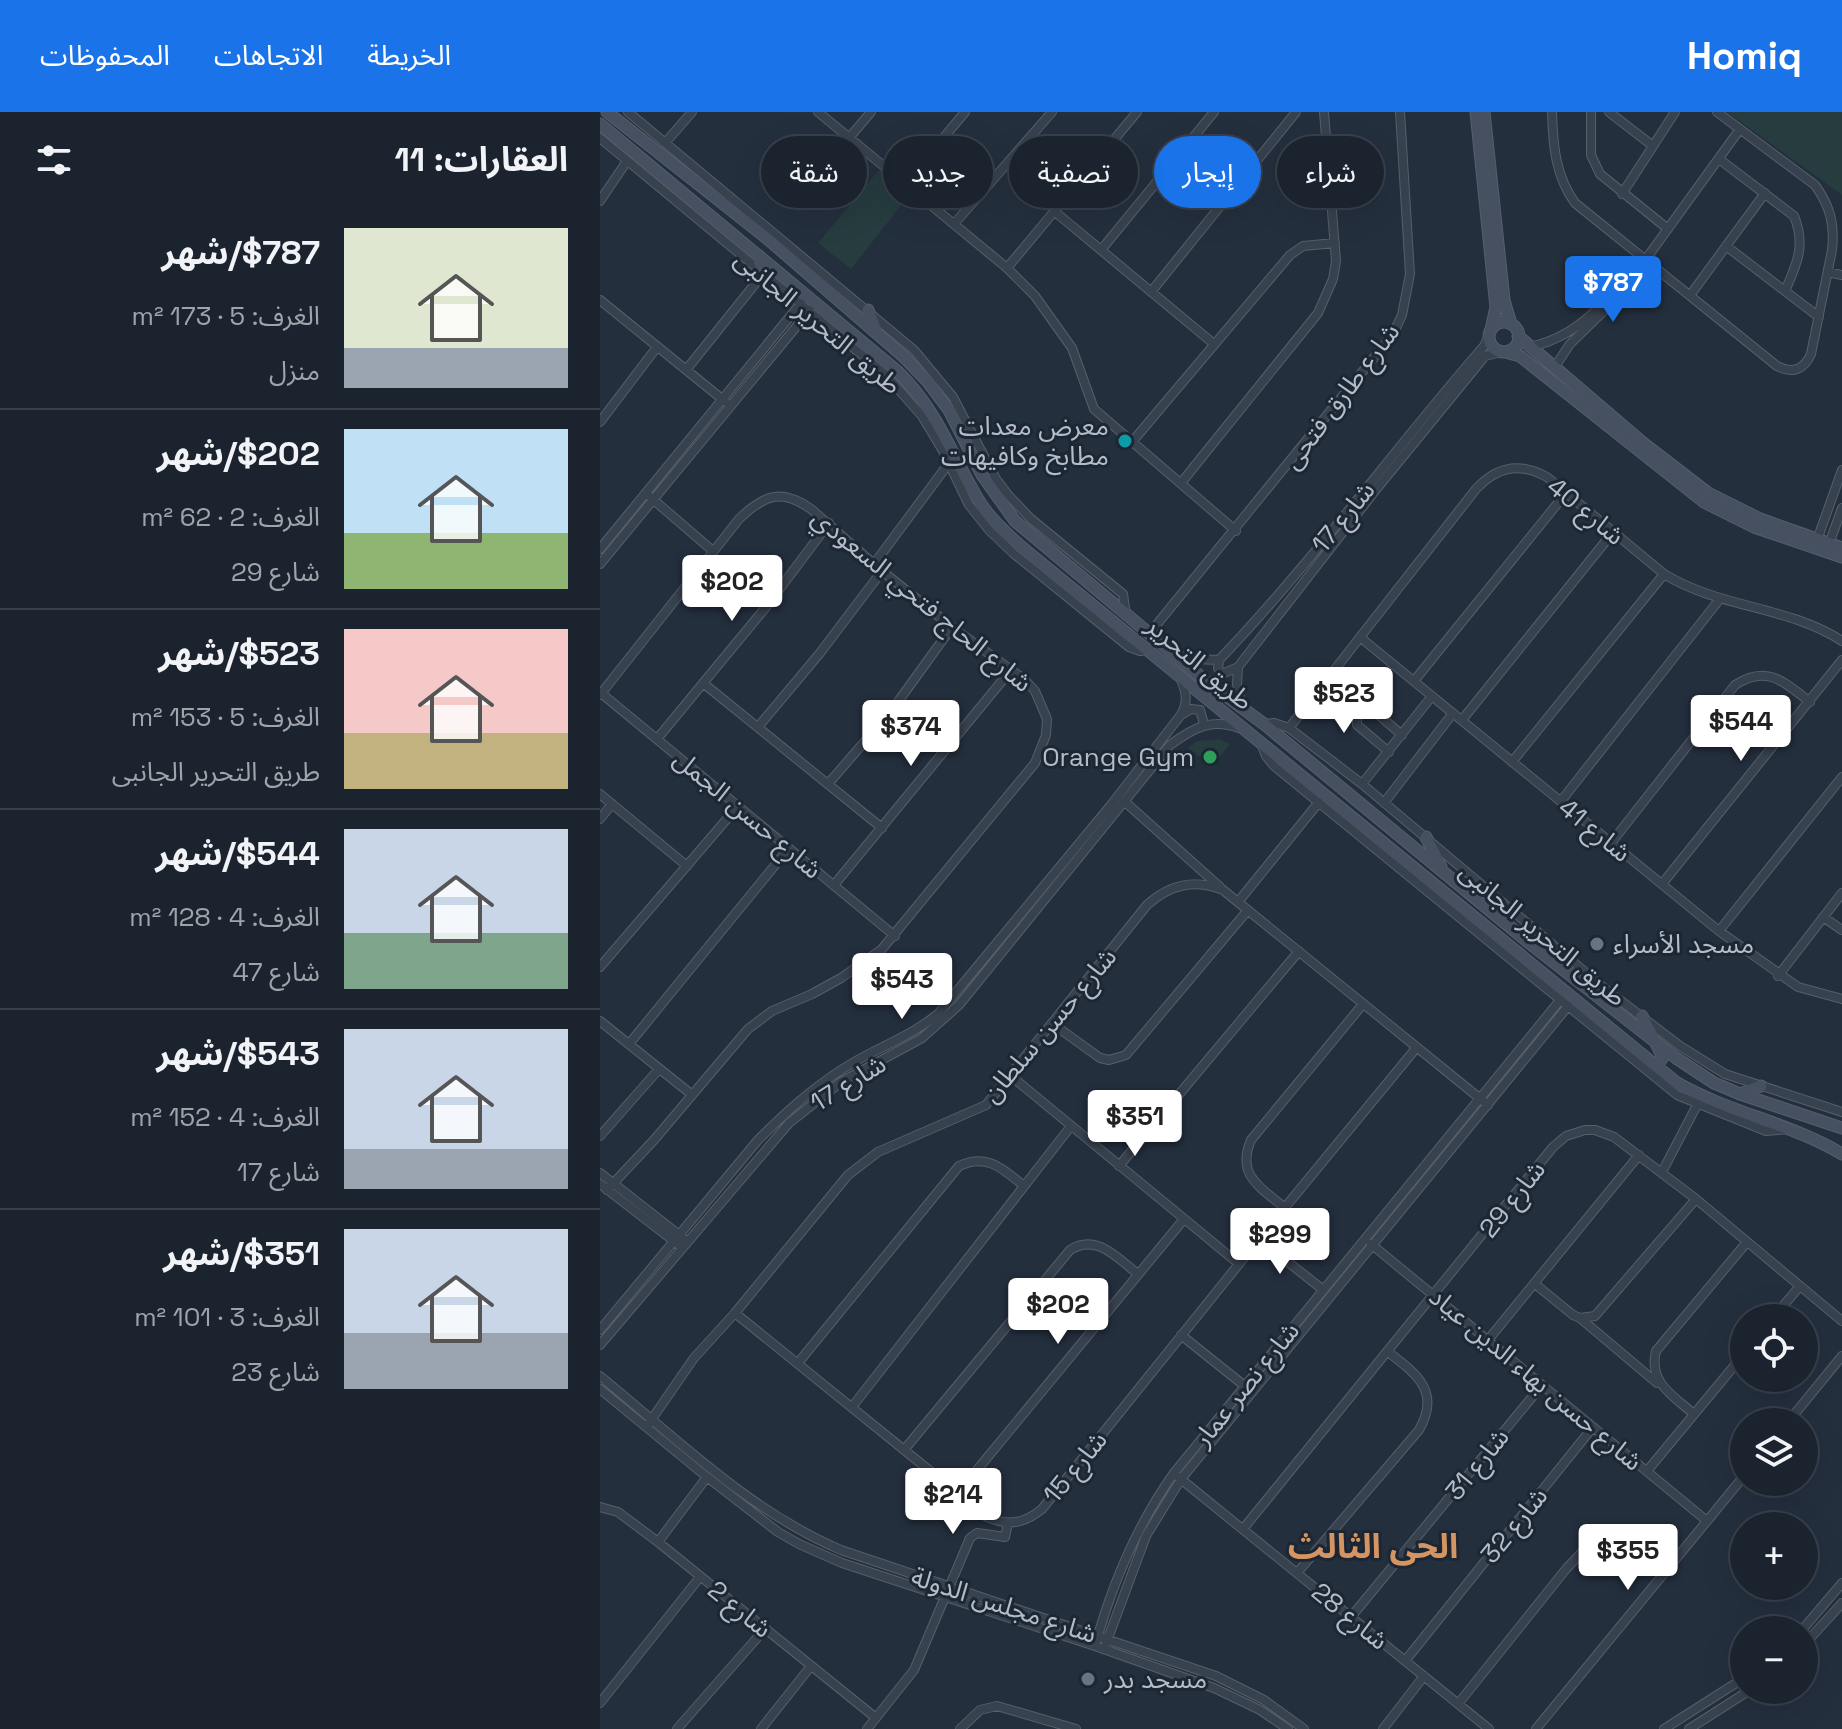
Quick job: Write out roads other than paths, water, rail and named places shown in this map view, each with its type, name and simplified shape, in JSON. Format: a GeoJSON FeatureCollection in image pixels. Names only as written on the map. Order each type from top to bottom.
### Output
{"type":"FeatureCollection","features":[{"type":"Feature","properties":{"kind":"street","name":"طريق التحرير"},"geometry":{"type":"LineString","coordinates":[[607,112],[769,240],[916,369],[939,396],[982,475],[1015,521],[1075,572],[1089,592],[1149,650],[1261,742],[1322,798],[1346,812],[1608,1033],[1677,1083],[1705,1098],[1791,1129],[1842,1154]]}},
{"type":"Feature","properties":{"kind":"street","name":"طريق التحرير الجانبى"},"geometry":{"type":"LineString","coordinates":[[628,112],[914,350],[953,397],[996,479],[1009,496],[1031,519],[1123,594],[1126,615]]}},
{"type":"Feature","properties":{"kind":"street"},"geometry":{"type":"LineString","coordinates":[[665,143],[692,112]]}},
{"type":"Feature","properties":{"kind":"street"},"geometry":{"type":"LineString","coordinates":[[818,112],[847,136]]}},
{"type":"Feature","properties":{"kind":"street"},"geometry":{"type":"LineString","coordinates":[[851,136],[871,112]]}},
{"type":"Feature","properties":{"kind":"street"},"geometry":{"type":"LineString","coordinates":[[945,136],[965,112]]}},
{"type":"Feature","properties":{"kind":"street"},"geometry":{"type":"LineString","coordinates":[[954,224],[1052,112]]}},
{"type":"Feature","properties":{"kind":"street"},"geometry":{"type":"LineString","coordinates":[[1007,268],[1137,112]]}},
{"type":"Feature","properties":{"kind":"street"},"geometry":{"type":"LineString","coordinates":[[1101,250],[1214,112]]}},
{"type":"Feature","properties":{"kind":"street"},"geometry":{"type":"LineString","coordinates":[[1151,292],[1296,112]]}},
{"type":"Feature","properties":{"kind":"street"},"geometry":{"type":"LineString","coordinates":[[1181,483],[1318,313],[1333,279],[1335,243],[1324,112]]}},
{"type":"Feature","properties":{"kind":"street","name":"شارع طارق فتحى"},"geometry":{"type":"LineString","coordinates":[[1149,634],[1381,352],[1402,315],[1410,274],[1400,112]]}},
{"type":"Feature","properties":{"kind":"street"},"geometry":{"type":"LineString","coordinates":[[1476,112],[1504,300],[1511,324],[1528,347],[1640,447]]}},
{"type":"Feature","properties":{"kind":"street"},"geometry":{"type":"LineString","coordinates":[[1484,112],[1496,307],[1490,333],[1493,348],[1520,356],[1720,512],[1842,557]]}},
{"type":"Feature","properties":{"kind":"street"},"geometry":{"type":"LineString","coordinates":[[1552,112],[1555,155],[1564,189],[1588,214],[1691,294],[1770,361],[1785,370],[1801,368],[1807,362],[1819,317],[1834,232],[1825,199],[1815,185],[1717,112]]}},
{"type":"Feature","properties":{"kind":"street"},"geometry":{"type":"LineString","coordinates":[[1591,112],[1590,144],[1594,165],[1607,182],[1668,229]]}},
{"type":"Feature","properties":{"kind":"street"},"geometry":{"type":"LineString","coordinates":[[1609,112],[1653,146]]}},
{"type":"Feature","properties":{"kind":"street"},"geometry":{"type":"LineString","coordinates":[[1622,194],[1675,112]]}},
{"type":"Feature","properties":{"kind":"street"},"geometry":{"type":"LineString","coordinates":[[605,136],[618,121]]}},
{"type":"Feature","properties":{"kind":"street","name":"طريق التحرير"},"geometry":{"type":"LineString","coordinates":[[600,124],[605,136],[758,254],[897,371],[925,401],[989,514],[1012,539],[1064,581],[1126,615],[1264,724],[1533,946],[1689,1068],[1740,1094],[1842,1128]]}},
{"type":"Feature","properties":{"kind":"street"},"geometry":{"type":"LineString","coordinates":[[1554,368],[1570,344],[1647,260],[1740,129]]}},
{"type":"Feature","properties":{"kind":"street","name":"طريق التحرير الجانبى"},"geometry":{"type":"LineString","coordinates":[[605,136],[627,161],[885,374],[910,400],[927,424],[969,505],[1001,542],[1129,647],[1149,650]]}},
{"type":"Feature","properties":{"kind":"street"},"geometry":{"type":"LineString","coordinates":[[867,153],[883,166]]}},
{"type":"Feature","properties":{"kind":"street"},"geometry":{"type":"LineString","coordinates":[[1719,159],[1794,216],[1800,230],[1801,245],[1799,260],[1785,291]]}},
{"type":"Feature","properties":{"kind":"street"},"geometry":{"type":"LineString","coordinates":[[600,201],[627,161]]}},
{"type":"Feature","properties":{"kind":"street"},"geometry":{"type":"LineString","coordinates":[[1691,294],[1765,193]]}},
{"type":"Feature","properties":{"kind":"street"},"geometry":{"type":"LineString","coordinates":[[934,208],[1007,268],[1035,296],[1072,348],[1094,409],[1236,531]]}},
{"type":"Feature","properties":{"kind":"street"},"geometry":{"type":"LineString","coordinates":[[1054,211],[1214,344]]}},
{"type":"Feature","properties":{"kind":"street"},"geometry":{"type":"LineString","coordinates":[[769,240],[784,241]]}},
{"type":"Feature","properties":{"kind":"street"},"geometry":{"type":"LineString","coordinates":[[1132,442],[1290,255],[1303,246],[1335,243]]}},
{"type":"Feature","properties":{"kind":"street"},"geometry":{"type":"LineString","coordinates":[[1726,246],[1819,317]]}},
{"type":"Feature","properties":{"kind":"street"},"geometry":{"type":"LineString","coordinates":[[686,370],[763,274],[758,254]]}},
{"type":"Feature","properties":{"kind":"street"},"geometry":{"type":"LineString","coordinates":[[1828,272],[1842,275]]}},
{"type":"Feature","properties":{"kind":"street"},"geometry":{"type":"LineString","coordinates":[[600,300],[726,403]]}},
{"type":"Feature","properties":{"kind":"street"},"geometry":{"type":"LineString","coordinates":[[726,403],[801,303]]}},
{"type":"Feature","properties":{"kind":"street"},"geometry":{"type":"LineString","coordinates":[[600,549],[810,310]]}},
{"type":"Feature","properties":{"kind":"street"},"geometry":{"type":"LineString","coordinates":[[868,310],[878,335]]}},
{"type":"Feature","properties":{"kind":"street"},"geometry":{"type":"LineString","coordinates":[[1528,347],[1568,334],[1592,319]]}},
{"type":"Feature","properties":{"kind":"street"},"geometry":{"type":"LineString","coordinates":[[1490,333],[1497,324],[1511,324]]}},
{"type":"Feature","properties":{"kind":"street"},"geometry":{"type":"LineString","coordinates":[[837,333],[853,334]]}},
{"type":"Feature","properties":{"kind":"street","name":"شارع 17"},"geometry":{"type":"LineString","coordinates":[[1219,660],[1292,580],[1490,333]]}},
{"type":"Feature","properties":{"kind":"street"},"geometry":{"type":"LineString","coordinates":[[1503,352],[1516,344],[1518,336]]}},
{"type":"Feature","properties":{"kind":"street"},"geometry":{"type":"LineString","coordinates":[[600,422],[657,347]]}},
{"type":"Feature","properties":{"kind":"street","name":"شارع 17"},"geometry":{"type":"LineString","coordinates":[[1238,667],[1463,382],[1485,356],[1503,352]]}},
{"type":"Feature","properties":{"kind":"street"},"geometry":{"type":"LineString","coordinates":[[925,401],[927,424]]}},
{"type":"Feature","properties":{"kind":"street"},"geometry":{"type":"LineString","coordinates":[[1655,459],[1725,503],[1842,548]]}},
{"type":"Feature","properties":{"kind":"street"},"geometry":{"type":"LineString","coordinates":[[874,564],[949,463]]}},
{"type":"Feature","properties":{"kind":"street","name":"شارع 40"},"geometry":{"type":"LineString","coordinates":[[1289,728],[1487,477],[1501,469],[1533,469],[1664,574],[1690,589],[1810,625],[1842,641]]}},
{"type":"Feature","properties":{"kind":"street"},"geometry":{"type":"LineString","coordinates":[[1823,542],[1842,470]]}},
{"type":"Feature","properties":{"kind":"street"},"geometry":{"type":"LineString","coordinates":[[1414,681],[1566,493]]}},
{"type":"Feature","properties":{"kind":"street","name":"شارع الحاج فتحي السعودي"},"geometry":{"type":"LineString","coordinates":[[601,694],[713,551],[751,508],[781,495],[798,500],[829,523],[882,571],[1011,670],[1035,691],[1047,719],[1042,750],[1035,763],[895,936],[841,978],[759,1019],[654,1140],[606,1186]]}},
{"type":"Feature","properties":{"kind":"street"},"geometry":{"type":"LineString","coordinates":[[649,496],[713,551]]}},
{"type":"Feature","properties":{"kind":"street"},"geometry":{"type":"LineString","coordinates":[[600,564],[649,496]]}},
{"type":"Feature","properties":{"kind":"street"},"geometry":{"type":"LineString","coordinates":[[1823,542],[1842,508]]}},
{"type":"Feature","properties":{"kind":"street"},"geometry":{"type":"LineString","coordinates":[[657,739],[766,607],[829,523]]}},
{"type":"Feature","properties":{"kind":"street"},"geometry":{"type":"LineString","coordinates":[[1462,720],[1613,532]]}},
{"type":"Feature","properties":{"kind":"street"},"geometry":{"type":"LineString","coordinates":[[758,727],[820,653],[882,571]]}},
{"type":"Feature","properties":{"kind":"street"},"geometry":{"type":"LineString","coordinates":[[1064,581],[1071,580],[1075,572]]}},
{"type":"Feature","properties":{"kind":"street"},"geometry":{"type":"LineString","coordinates":[[1512,762],[1664,574]]}},
{"type":"Feature","properties":{"kind":"street"},"geometry":{"type":"LineString","coordinates":[[1561,801],[1719,600]]}},
{"type":"Feature","properties":{"kind":"street"},"geometry":{"type":"LineString","coordinates":[[828,784],[892,710],[952,627]]}},
{"type":"Feature","properties":{"kind":"street","name":"شارع 41"},"geometry":{"type":"LineString","coordinates":[[1361,638],[1778,976],[1798,987],[1842,999]]}},
{"type":"Feature","properties":{"kind":"street"},"geometry":{"type":"LineString","coordinates":[[1176,655],[1219,660],[1218,668],[1222,674],[1238,667],[1237,684],[1242,708]]}},
{"type":"Feature","properties":{"kind":"street"},"geometry":{"type":"LineString","coordinates":[[1662,884],[1842,660]]}},
{"type":"Feature","properties":{"kind":"street"},"geometry":{"type":"LineString","coordinates":[[834,885],[1011,670]]}},
{"type":"Feature","properties":{"kind":"street"},"geometry":{"type":"LineString","coordinates":[[1332,675],[1402,735]]}},
{"type":"Feature","properties":{"kind":"street"},"geometry":{"type":"LineString","coordinates":[[1180,676],[1186,698],[1180,716]]}},
{"type":"Feature","properties":{"kind":"street"},"geometry":{"type":"LineString","coordinates":[[1611,843],[1735,685],[1753,676],[1774,677],[1810,702]]}},
{"type":"Feature","properties":{"kind":"street"},"geometry":{"type":"LineString","coordinates":[[703,683],[882,828]]}},
{"type":"Feature","properties":{"kind":"street","name":"شارع حسن الجمل"},"geometry":{"type":"LineString","coordinates":[[601,694],[895,936]]}},
{"type":"Feature","properties":{"kind":"street"},"geometry":{"type":"LineString","coordinates":[[1362,784],[1432,696]]}},
{"type":"Feature","properties":{"kind":"street"},"geometry":{"type":"LineString","coordinates":[[1367,704],[1357,717],[1357,725],[1389,752]]}},
{"type":"Feature","properties":{"kind":"street"},"geometry":{"type":"LineString","coordinates":[[1180,716],[1197,709],[1202,713],[1204,724],[1231,725],[1247,731]]}},
{"type":"Feature","properties":{"kind":"street"},"geometry":{"type":"LineString","coordinates":[[1384,803],[1453,713]]}},
{"type":"Feature","properties":{"kind":"street","name":"شارع 17"},"geometry":{"type":"LineString","coordinates":[[600,1345],[758,1140],[795,1104],[856,1061],[905,1038],[938,1014],[1111,805],[1180,716]]}},
{"type":"Feature","properties":{"kind":"street","name":"طريق التحرير الجانبى"},"geometry":{"type":"LineString","coordinates":[[1264,724],[1274,723],[1289,728],[1362,784],[1554,946],[1680,1046],[1725,1074],[1841,1109]]}},
{"type":"Feature","properties":{"kind":"street","name":"شارع 17"},"geometry":{"type":"LineString","coordinates":[[600,1330],[789,1123],[841,1082],[922,1038],[959,1005],[1170,745],[1204,724]]}},
{"type":"Feature","properties":{"kind":"street"},"geometry":{"type":"LineString","coordinates":[[1719,931],[1842,777]]}},
{"type":"Feature","properties":{"kind":"street"},"geometry":{"type":"LineString","coordinates":[[1238,902],[1331,789],[1331,780]]}},
{"type":"Feature","properties":{"kind":"street"},"geometry":{"type":"LineString","coordinates":[[600,794],[687,866]]}},
{"type":"Feature","properties":{"kind":"street","name":"طريق التحرير الجانبى"},"geometry":{"type":"LineString","coordinates":[[1322,798],[1398,866],[1528,973],[1608,1033],[1667,1088],[1697,1105],[1766,1131],[1791,1129]]}},
{"type":"Feature","properties":{"kind":"street"},"geometry":{"type":"LineString","coordinates":[[1346,812],[1352,798]]}},
{"type":"Feature","properties":{"kind":"street"},"geometry":{"type":"LineString","coordinates":[[1124,801],[1223,890],[1488,1105]]}},
{"type":"Feature","properties":{"kind":"street"},"geometry":{"type":"LineString","coordinates":[[600,819],[612,804]]}},
{"type":"Feature","properties":{"kind":"street"},"geometry":{"type":"LineString","coordinates":[[600,967],[738,806]]}},
{"type":"Feature","properties":{"kind":"street"},"geometry":{"type":"LineString","coordinates":[[1426,837],[1443,872]]}},
{"type":"Feature","properties":{"kind":"street"},"geometry":{"type":"LineString","coordinates":[[629,1044],[789,848]]}},
{"type":"Feature","properties":{"kind":"street"},"geometry":{"type":"LineString","coordinates":[[1398,866],[1416,870]]}},
{"type":"Feature","properties":{"kind":"street","name":"شارع حسن سلطان"},"geometry":{"type":"LineString","coordinates":[[650,1422],[694,1358],[862,1162],[896,1144],[979,1110],[993,1099],[1158,896],[1183,885],[1210,885],[1223,890]]}},
{"type":"Feature","properties":{"kind":"street"},"geometry":{"type":"LineString","coordinates":[[1778,976],[1842,893]]}},
{"type":"Feature","properties":{"kind":"street"},"geometry":{"type":"LineString","coordinates":[[1053,1024],[1100,1058],[1118,1059],[1126,1055],[1248,910]]}},
{"type":"Feature","properties":{"kind":"street"},"geometry":{"type":"LineString","coordinates":[[1823,917],[1842,930]]}},
{"type":"Feature","properties":{"kind":"street"},"geometry":{"type":"LineString","coordinates":[[1533,946],[1554,946]]}},
{"type":"Feature","properties":{"kind":"street"},"geometry":{"type":"LineString","coordinates":[[1119,1166],[1299,951]]}},
{"type":"Feature","properties":{"kind":"street"},"geometry":{"type":"LineString","coordinates":[[1520,956],[1528,973]]}},
{"type":"Feature","properties":{"kind":"street","name":"شارع نصر عمار"},"geometry":{"type":"LineString","coordinates":[[1101,1643],[1146,1536],[1178,1476],[1244,1386],[1322,1289],[1479,1098],[1565,1002]]}},
{"type":"Feature","properties":{"kind":"street","name":"شارع نصر عمار"},"geometry":{"type":"LineString","coordinates":[[1178,1476],[1253,1393],[1488,1105],[1565,1002]]}},
{"type":"Feature","properties":{"kind":"street"},"geometry":{"type":"LineString","coordinates":[[1284,1207],[1255,1183],[1249,1174],[1246,1151],[1251,1140],[1363,1004]]}},
{"type":"Feature","properties":{"kind":"street"},"geometry":{"type":"LineString","coordinates":[[1642,1016],[1663,1059],[1657,1064],[1652,1063]]}},
{"type":"Feature","properties":{"kind":"street"},"geometry":{"type":"LineString","coordinates":[[600,1021],[691,1094]]}},
{"type":"Feature","properties":{"kind":"street","name":"شارع 15"},"geometry":{"type":"LineString","coordinates":[[947,1591],[972,1535],[1005,1537],[1008,1523],[1022,1522],[1042,1509],[1284,1207],[1417,1047]]}},
{"type":"Feature","properties":{"kind":"street"},"geometry":{"type":"LineString","coordinates":[[1677,1083],[1678,1074],[1689,1068]]}},
{"type":"Feature","properties":{"kind":"street"},"geometry":{"type":"LineString","coordinates":[[600,1136],[659,1069]]}},
{"type":"Feature","properties":{"kind":"street"},"geometry":{"type":"LineString","coordinates":[[1011,1076],[1239,1264]]}},
{"type":"Feature","properties":{"kind":"street"},"geometry":{"type":"LineString","coordinates":[[1740,1094],[1761,1086]]}},
{"type":"Feature","properties":{"kind":"street"},"geometry":{"type":"LineString","coordinates":[[1662,1172],[1697,1105]]}},
{"type":"Feature","properties":{"kind":"street"},"geometry":{"type":"LineString","coordinates":[[852,1407],[1071,1126]]}},
{"type":"Feature","properties":{"kind":"street","name":"شارع 29"},"geometry":{"type":"LineString","coordinates":[[1243,1529],[1553,1147],[1566,1136],[1585,1130],[1605,1132],[1696,1199],[1842,1321]]}},
{"type":"Feature","properties":{"kind":"street"},"geometry":{"type":"LineString","coordinates":[[1488,1340],[1639,1155]]}},
{"type":"Feature","properties":{"kind":"street"},"geometry":{"type":"LineString","coordinates":[[798,1363],[959,1166],[971,1161],[995,1163],[1024,1186]]}},
{"type":"Feature","properties":{"kind":"street"},"geometry":{"type":"LineString","coordinates":[[600,1173],[606,1186],[681,1241]]}},
{"type":"Feature","properties":{"kind":"street"},"geometry":{"type":"LineString","coordinates":[[1580,1318],[1588,1318],[1601,1311],[1696,1199]]}},
{"type":"Feature","properties":{"kind":"street"},"geometry":{"type":"LineString","coordinates":[[958,1493],[1184,1219]]}},
{"type":"Feature","properties":{"kind":"street","name":"شارع حسن بهاء الدين عياد"},"geometry":{"type":"LineString","coordinates":[[1364,1238],[1707,1521]]}},
{"type":"Feature","properties":{"kind":"street"},"geometry":{"type":"LineString","coordinates":[[1259,1239],[1322,1289]]}},
{"type":"Feature","properties":{"kind":"street"},"geometry":{"type":"LineString","coordinates":[[1664,1388],[1654,1371],[1656,1351],[1747,1242]]}},
{"type":"Feature","properties":{"kind":"street"},"geometry":{"type":"LineString","coordinates":[[904,1450],[1070,1250],[1086,1243],[1101,1246],[1138,1274]]}},
{"type":"Feature","properties":{"kind":"street"},"geometry":{"type":"LineString","coordinates":[[1535,1284],[1694,1414]]}},
{"type":"Feature","properties":{"kind":"street"},"geometry":{"type":"LineString","coordinates":[[1785,1304],[1800,1286]]}},
{"type":"Feature","properties":{"kind":"street"},"geometry":{"type":"LineString","coordinates":[[735,1313],[987,1517],[1008,1523]]}},
{"type":"Feature","properties":{"kind":"street"},"geometry":{"type":"LineString","coordinates":[[1181,1335],[1253,1393]]}},
{"type":"Feature","properties":{"kind":"street"},"geometry":{"type":"LineString","coordinates":[[1297,1573],[1425,1420],[1427,1396],[1424,1385],[1418,1376],[1388,1352]]}},
{"type":"Feature","properties":{"kind":"street"},"geometry":{"type":"LineString","coordinates":[[1799,1408],[1842,1356]]}},
{"type":"Feature","properties":{"kind":"street"},"geometry":{"type":"LineString","coordinates":[[1647,1471],[1730,1371]]}},
{"type":"Feature","properties":{"kind":"street","name":"شارع مجلس الدولة"},"geometry":{"type":"LineString","coordinates":[[600,1376],[707,1477],[778,1532],[842,1563],[947,1591]]}},
{"type":"Feature","properties":{"kind":"street","name":"شارع 31"},"geometry":{"type":"LineString","coordinates":[[1351,1617],[1542,1385]]}},
{"type":"Feature","properties":{"kind":"street","name":"شارع مجلس الدولة"},"geometry":{"type":"LineString","coordinates":[[600,1389],[795,1529],[947,1591],[1241,1687],[1304,1729]]}},
{"type":"Feature","properties":{"kind":"street","name":"شارع 32"},"geometry":{"type":"LineString","coordinates":[[1405,1661],[1593,1427]]}},
{"type":"Feature","properties":{"kind":"street","name":"شارع 28"},"geometry":{"type":"LineString","coordinates":[[1178,1476],[1489,1729]]}},
{"type":"Feature","properties":{"kind":"street"},"geometry":{"type":"LineString","coordinates":[[658,1542],[707,1477]]}},
{"type":"Feature","properties":{"kind":"street"},"geometry":{"type":"LineString","coordinates":[[1536,1729],[1730,1493]]}},
{"type":"Feature","properties":{"kind":"street","name":"شارع 2"},"geometry":{"type":"LineString","coordinates":[[600,1507],[618,1512],[658,1542],[876,1718]]}},
{"type":"Feature","properties":{"kind":"street"},"geometry":{"type":"LineString","coordinates":[[1458,1704],[1588,1546],[1605,1541],[1621,1544],[1662,1575]]}},
{"type":"Feature","properties":{"kind":"street"},"geometry":{"type":"LineString","coordinates":[[600,1703],[700,1577]]}},
{"type":"Feature","properties":{"kind":"street"},"geometry":{"type":"LineString","coordinates":[[1814,1616],[1842,1583]]}},
{"type":"Feature","properties":{"kind":"street"},"geometry":{"type":"LineString","coordinates":[[867,1729],[914,1670],[947,1591]]}},
{"type":"Feature","properties":{"kind":"street"},"geometry":{"type":"LineString","coordinates":[[1818,1630],[1842,1603]]}},
{"type":"Feature","properties":{"kind":"street"},"geometry":{"type":"LineString","coordinates":[[681,1728],[764,1630]]}},
{"type":"Feature","properties":{"kind":"street","name":"شارع مجلس الدولة"},"geometry":{"type":"LineString","coordinates":[[1101,1643],[1236,1697],[1288,1729]]}},
{"type":"Feature","properties":{"kind":"street"},"geometry":{"type":"LineString","coordinates":[[761,1729],[811,1666]]}},
{"type":"Feature","properties":{"kind":"street"},"geometry":{"type":"LineString","coordinates":[[1383,1729],[1424,1676]]}},
{"type":"Feature","properties":{"kind":"street"},"geometry":{"type":"LineString","coordinates":[[1664,1729],[1730,1688]]}},
{"type":"Feature","properties":{"kind":"street"},"geometry":{"type":"LineString","coordinates":[[1719,1695],[1720,1701],[1727,1703]]}},
{"type":"Feature","properties":{"kind":"street"},"geometry":{"type":"LineString","coordinates":[[1689,1729],[1730,1701]]}},
{"type":"Feature","properties":{"kind":"street"},"geometry":{"type":"LineString","coordinates":[[960,1729],[980,1710],[997,1706],[1060,1727],[1076,1729]]}},
{"type":"Feature","properties":{"kind":"street"},"geometry":{"type":"LineString","coordinates":[[1693,1711],[1701,1715],[1701,1721]]}},
{"type":"Feature","properties":{"kind":"place","name":"معرض معدات مطابخ وكافيهات"},"geometry":{"type":"Point","coordinates":[1125,441]}},
{"type":"Feature","properties":{"kind":"place","name":"Orange Gym"},"geometry":{"type":"Point","coordinates":[1210,757]}},
{"type":"Feature","properties":{"kind":"place","name":"مسجد الأسراء"},"geometry":{"type":"Point","coordinates":[1597,944]}},
{"type":"Feature","properties":{"kind":"place","name":"مسجد بدر"},"geometry":{"type":"Point","coordinates":[1088,1679]}},
{"type":"Feature","properties":{"kind":"district","name":"الحى الثالث"},"geometry":{"type":"Point","coordinates":[1373,1546]}}]}
